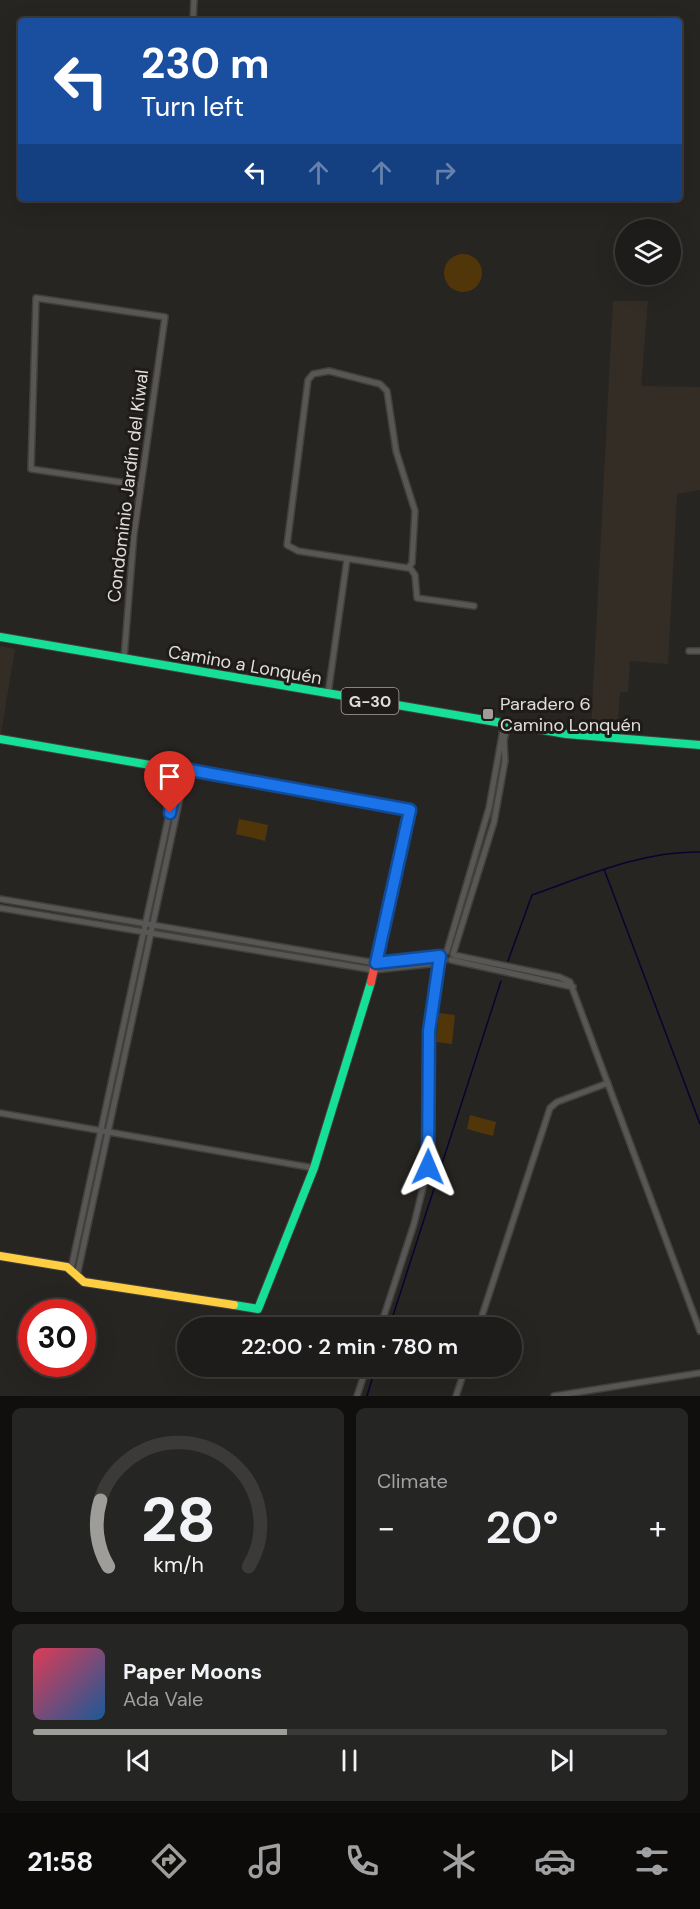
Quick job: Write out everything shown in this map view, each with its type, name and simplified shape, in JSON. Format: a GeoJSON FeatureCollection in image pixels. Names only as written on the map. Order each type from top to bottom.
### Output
{"type":"FeatureCollection","features":[{"type":"Feature","properties":{"kind":"street"},"geometry":{"type":"LineString","coordinates":[[193,18],[194,0]]}},
{"type":"Feature","properties":{"kind":"street","name":"Condominio Jardín del Kiwal"},"geometry":{"type":"LineString","coordinates":[[124,660],[140,485],[165,317],[36,298],[31,470],[140,485]]}},
{"type":"Feature","properties":{"kind":"street"},"geometry":{"type":"LineString","coordinates":[[410,568],[293,549],[286,543],[309,380],[313,374],[329,371],[380,384],[387,391],[396,451],[415,511],[410,568],[415,575],[417,598],[474,606]]}},
{"type":"Feature","properties":{"kind":"street"},"geometry":{"type":"LineString","coordinates":[[328,694],[347,559]]}},
{"type":"Feature","properties":{"kind":"street","name":"Camino a Lonquén"},"geometry":{"type":"LineString","coordinates":[[0,637],[506,724],[577,735],[700,746]]}},
{"type":"Feature","properties":{"kind":"street"},"geometry":{"type":"LineString","coordinates":[[689,651],[700,651]]}},
{"type":"Feature","properties":{"kind":"street"},"geometry":{"type":"LineString","coordinates":[[384,1317],[414,1224],[428,1167],[429,1031],[447,957],[489,808],[506,724]]}},
{"type":"Feature","properties":{"kind":"street"},"geometry":{"type":"LineString","coordinates":[[0,739],[182,769],[410,810],[375,967],[314,1168],[258,1309],[95,1284],[77,1278],[71,1269],[182,769]]}},
{"type":"Feature","properties":{"kind":"street"},"geometry":{"type":"LineString","coordinates":[[77,1278],[154,925],[182,769]]}},
{"type":"Feature","properties":{"kind":"street"},"geometry":{"type":"LineString","coordinates":[[0,899],[154,925],[375,967]]}},
{"type":"Feature","properties":{"kind":"street"},"geometry":{"type":"LineString","coordinates":[[0,908],[152,934],[375,967],[447,957],[563,978],[570,982],[700,1331]]}},
{"type":"Feature","properties":{"kind":"street"},"geometry":{"type":"LineString","coordinates":[[482,1317],[548,1112],[557,1102],[608,1083]]}},
{"type":"Feature","properties":{"kind":"street"},"geometry":{"type":"LineString","coordinates":[[0,1113],[314,1168]]}},
{"type":"Feature","properties":{"kind":"street"},"geometry":{"type":"LineString","coordinates":[[0,1256],[71,1269]]}},
{"type":"Feature","properties":{"kind":"street"},"geometry":{"type":"LineString","coordinates":[[554,1396],[700,1373]]}},
{"type":"Feature","properties":{"kind":"street"},"geometry":{"type":"LineString","coordinates":[[357,1396],[363,1377]]}},
{"type":"Feature","properties":{"kind":"street"},"geometry":{"type":"LineString","coordinates":[[456,1396],[462,1377]]}},
{"type":"Feature","properties":{"kind":"shaded area"},"geometry":{"type":"Polygon","coordinates":[[[463,254],[470,255],[476,260],[481,266],[481,280],[476,286],[470,291],[463,292],[456,291],[450,286],[445,280],[444,273],[445,266],[450,260],[456,255],[463,254]]]}},
{"type":"Feature","properties":{"kind":"shaded area"},"geometry":{"type":"Polygon","coordinates":[[[613,301],[648,301],[641,386],[700,387],[700,490],[677,494],[668,664],[630,661],[628,692],[620,692],[617,732],[591,729],[613,301]]]}},
{"type":"Feature","properties":{"kind":"shaded area"},"geometry":{"type":"Polygon","coordinates":[[[0,646],[15,649],[1,734],[0,734],[0,646]]]}},
{"type":"Feature","properties":{"kind":"shaded area"},"geometry":{"type":"Polygon","coordinates":[[[239,819],[268,825],[265,841],[236,834],[239,819]]]}},
{"type":"Feature","properties":{"kind":"shaded area"},"geometry":{"type":"Polygon","coordinates":[[[439,1013],[455,1015],[452,1044],[436,1042],[439,1013]]]}},
{"type":"Feature","properties":{"kind":"shaded area"},"geometry":{"type":"Polygon","coordinates":[[[470,1115],[496,1122],[493,1136],[467,1129],[470,1115]]]}},
{"type":"Feature","properties":{"kind":"waterway"},"geometry":{"type":"LineString","coordinates":[[508,961],[532,895],[636,860],[658,855],[700,852]]}},
{"type":"Feature","properties":{"kind":"waterway"},"geometry":{"type":"LineString","coordinates":[[604,869],[700,1124]]}},
{"type":"Feature","properties":{"kind":"waterway"},"geometry":{"type":"LineString","coordinates":[[393,1317],[501,981]]}},
{"type":"Feature","properties":{"kind":"waterway"},"geometry":{"type":"LineString","coordinates":[[367,1396],[373,1377]]}},
{"type":"Feature","properties":{"kind":"traffic: fast"},"geometry":{"type":"LineString","coordinates":[[0,637],[566,734],[700,745]]}},
{"type":"Feature","properties":{"kind":"traffic: fast"},"geometry":{"type":"LineString","coordinates":[[0,739],[410,810],[408,818]]}},
{"type":"Feature","properties":{"kind":"traffic: fast"},"geometry":{"type":"LineString","coordinates":[[234,1305],[258,1309],[314,1168],[371,982]]}},
{"type":"Feature","properties":{"kind":"traffic: slow"},"geometry":{"type":"LineString","coordinates":[[0,1256],[67,1267],[84,1282],[234,1305]]}},
{"type":"Feature","properties":{"kind":"traffic: jam"},"geometry":{"type":"LineString","coordinates":[[371,982],[408,818]]}},
{"type":"Feature","properties":{"kind":"place","name":"Paradero 6 Camino Lonquén"},"geometry":{"type":"Point","coordinates":[488,714]}},
{"type":"Feature","properties":{"kind":"route"},"geometry":{"type":"LineString","coordinates":[[170,813],[179,768],[410,810],[376,963],[440,956],[429,1031],[428,1167]]}}]}
